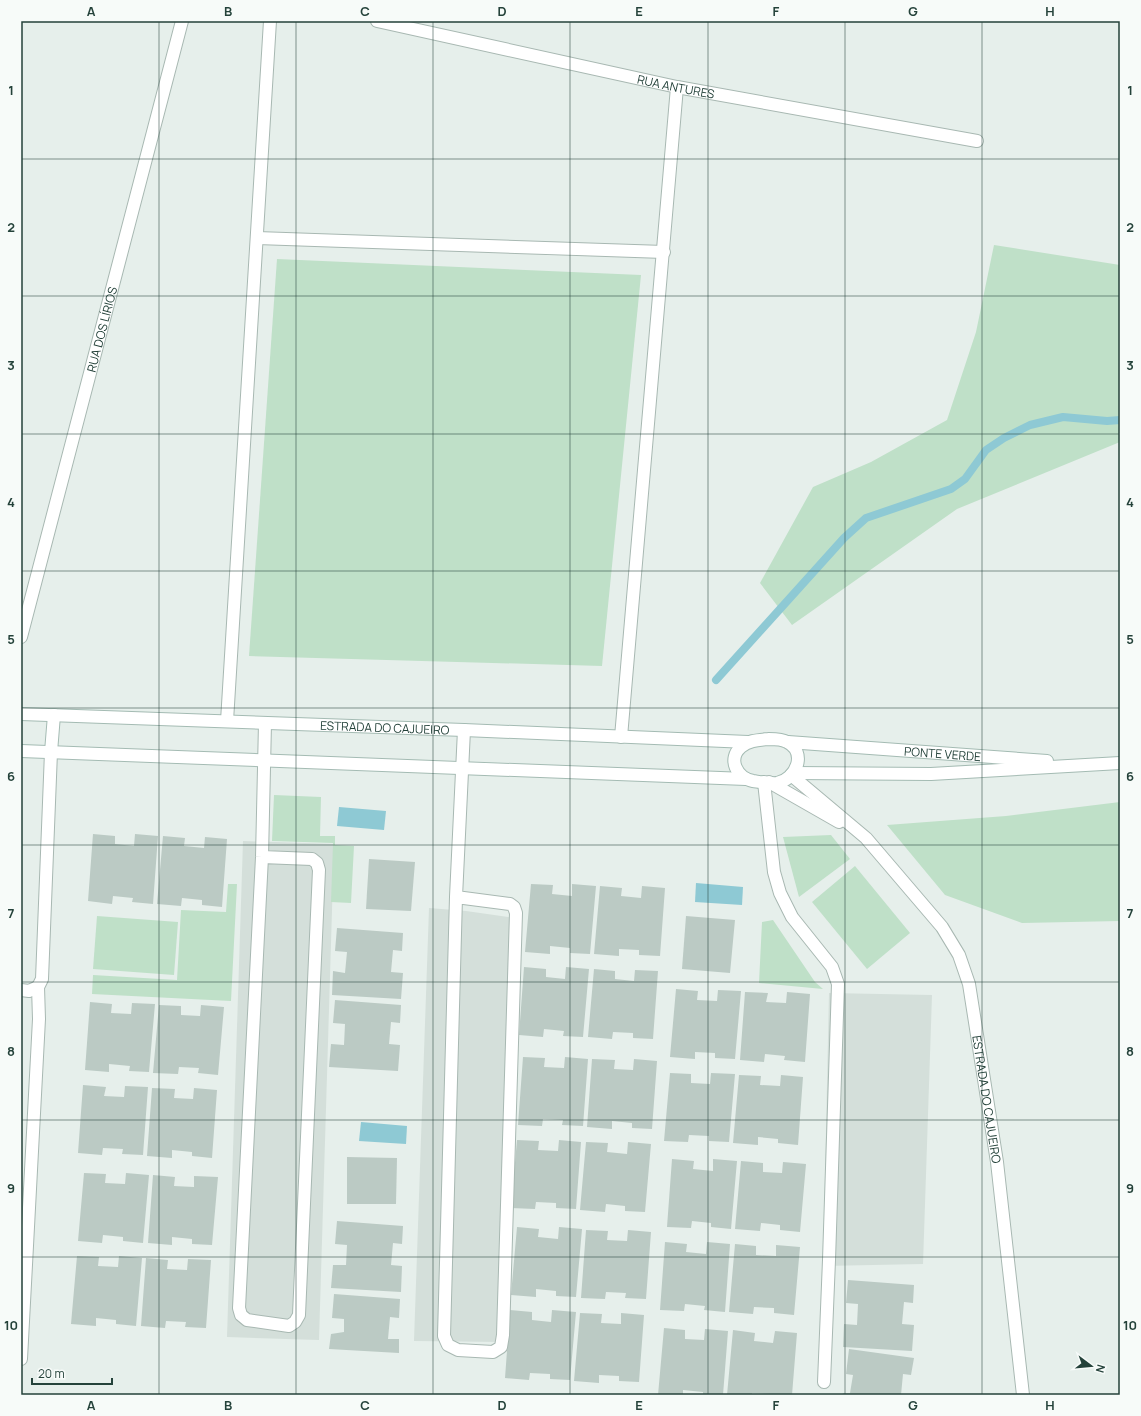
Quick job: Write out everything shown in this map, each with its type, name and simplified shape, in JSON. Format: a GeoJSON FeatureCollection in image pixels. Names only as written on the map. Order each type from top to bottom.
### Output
{"type":"FeatureCollection","features":[{"type":"Feature","properties":{"kind":"street","name":"RUA DOS LÍRIOS"},"geometry":{"type":"LineString","coordinates":[[21,637],[182,21]]}},
{"type":"Feature","properties":{"kind":"street"},"geometry":{"type":"LineString","coordinates":[[227,721],[270,21]]}},
{"type":"Feature","properties":{"kind":"street","name":"RUA ANTURES"},"geometry":{"type":"LineString","coordinates":[[376,21],[677,87],[977,141]]}},
{"type":"Feature","properties":{"kind":"street"},"geometry":{"type":"LineString","coordinates":[[621,737],[664,252],[677,87]]}},
{"type":"Feature","properties":{"kind":"street"},"geometry":{"type":"LineString","coordinates":[[257,238],[664,252]]}},
{"type":"Feature","properties":{"kind":"street","name":"ESTRADA DO CAJUEIRO"},"geometry":{"type":"LineString","coordinates":[[21,714],[748,742]]}},
{"type":"Feature","properties":{"kind":"street"},"geometry":{"type":"LineString","coordinates":[[21,1360],[39,1019],[38,987],[42,979],[51,752],[54,715]]}},
{"type":"Feature","properties":{"kind":"street"},"geometry":{"type":"LineString","coordinates":[[262,857],[312,859],[317,863],[319,870],[299,1315],[295,1322],[288,1326],[247,1320],[241,1315],[240,1308],[262,857],[265,723]]}},
{"type":"Feature","properties":{"kind":"street"},"geometry":{"type":"LineString","coordinates":[[456,897],[510,904],[514,907],[516,913],[503,1335],[501,1346],[493,1352],[458,1350],[448,1345],[444,1336],[456,897],[464,730]]}},
{"type":"Feature","properties":{"kind":"street"},"geometry":{"type":"LineString","coordinates":[[21,751],[746,779],[766,782],[778,782],[793,774],[798,765],[796,751],[788,742],[782,740],[770,739],[748,742],[737,751],[734,762],[738,773],[746,779]]}},
{"type":"Feature","properties":{"kind":"street","name":"PONTE VERDE"},"geometry":{"type":"LineString","coordinates":[[788,742],[1096,764]]}},
{"type":"Feature","properties":{"kind":"street","name":"PONTE VERDE"},"geometry":{"type":"LineString","coordinates":[[793,774],[931,774],[1120,763]]}},
{"type":"Feature","properties":{"kind":"street","name":"ESTRADA DO CAJUEIRO"},"geometry":{"type":"LineString","coordinates":[[793,774],[866,838],[942,927],[959,955],[970,984],[997,1162],[1023,1395]]}},
{"type":"Feature","properties":{"kind":"street"},"geometry":{"type":"LineString","coordinates":[[766,782],[766,808],[774,872],[780,893],[792,918],[832,967],[838,984],[830,1252],[824,1382]]}},
{"type":"Feature","properties":{"kind":"street","name":"ESTRADA DO CAJUEIRO"},"geometry":{"type":"LineString","coordinates":[[766,782],[866,838]]}},
{"type":"Feature","properties":{"kind":"street"},"geometry":{"type":"LineString","coordinates":[[21,990],[29,991],[38,987]]}},
{"type":"Feature","properties":{"kind":"shaded area"},"geometry":{"type":"Polygon","coordinates":[[[243,841],[334,844],[319,1340],[227,1337],[243,841]]]}},
{"type":"Feature","properties":{"kind":"shaded area"},"geometry":{"type":"Polygon","coordinates":[[[429,908],[466,911],[516,918],[502,1342],[414,1341],[429,908]]]}},
{"type":"Feature","properties":{"kind":"shaded area"},"geometry":{"type":"Polygon","coordinates":[[[829,993],[932,995],[923,1264],[823,1266],[829,993]]]}},
{"type":"Feature","properties":{"kind":"green space"},"geometry":{"type":"Polygon","coordinates":[[[994,245],[1120,265],[1120,442],[957,509],[792,625],[760,583],[813,487],[871,462],[947,420],[976,332],[994,245]]]}},
{"type":"Feature","properties":{"kind":"green space"},"geometry":{"type":"Polygon","coordinates":[[[277,259],[641,275],[602,666],[249,656],[277,259]]]}},
{"type":"Feature","properties":{"kind":"green space"},"geometry":{"type":"Polygon","coordinates":[[[274,795],[321,797],[320,836],[335,836],[335,845],[354,846],[351,903],[331,902],[333,843],[272,841],[274,795]]]}},
{"type":"Feature","properties":{"kind":"green space"},"geometry":{"type":"Polygon","coordinates":[[[1120,802],[1120,921],[1022,923],[945,895],[887,825],[1006,816],[1120,802]]]}},
{"type":"Feature","properties":{"kind":"green space"},"geometry":{"type":"Polygon","coordinates":[[[831,835],[850,859],[799,897],[783,837],[831,835]]]}},
{"type":"Feature","properties":{"kind":"green space"},"geometry":{"type":"Polygon","coordinates":[[[855,866],[910,933],[867,969],[812,902],[855,866]]]}},
{"type":"Feature","properties":{"kind":"green space"},"geometry":{"type":"Polygon","coordinates":[[[228,884],[237,884],[231,1001],[92,994],[93,975],[177,980],[181,910],[226,912],[228,884]]]}},
{"type":"Feature","properties":{"kind":"green space"},"geometry":{"type":"Polygon","coordinates":[[[97,916],[178,922],[174,975],[93,969],[97,916]]]}},
{"type":"Feature","properties":{"kind":"green space"},"geometry":{"type":"Polygon","coordinates":[[[773,920],[815,982],[823,989],[759,983],[762,922],[773,920]]]}},
{"type":"Feature","properties":{"kind":"water"},"geometry":{"type":"Polygon","coordinates":[[[339,807],[386,811],[384,830],[337,826],[339,807]]]}},
{"type":"Feature","properties":{"kind":"water"},"geometry":{"type":"Polygon","coordinates":[[[696,883],[743,887],[742,905],[695,902],[696,883]]]}},
{"type":"Feature","properties":{"kind":"water"},"geometry":{"type":"Polygon","coordinates":[[[361,1122],[407,1126],[406,1144],[359,1141],[361,1122]]]}},
{"type":"Feature","properties":{"kind":"building"},"geometry":{"type":"Polygon","coordinates":[[[93,834],[115,836],[115,844],[134,846],[135,834],[158,836],[153,904],[132,902],[133,898],[113,896],[112,904],[88,901],[93,834]]]}},
{"type":"Feature","properties":{"kind":"building"},"geometry":{"type":"Polygon","coordinates":[[[163,836],[185,838],[184,846],[204,848],[205,837],[227,839],[222,907],[202,905],[202,900],[182,898],[181,906],[157,904],[163,836]]]}},
{"type":"Feature","properties":{"kind":"building"},"geometry":{"type":"Polygon","coordinates":[[[369,859],[415,862],[411,911],[366,909],[369,859]]]}},
{"type":"Feature","properties":{"kind":"building"},"geometry":{"type":"Polygon","coordinates":[[[531,884],[553,885],[552,894],[572,896],[572,884],[596,886],[590,954],[570,953],[570,948],[550,946],[550,954],[525,952],[531,884]]]}},
{"type":"Feature","properties":{"kind":"building"},"geometry":{"type":"Polygon","coordinates":[[[600,886],[622,888],[621,896],[641,898],[642,886],[665,888],[660,956],[639,955],[639,950],[619,949],[619,956],[594,954],[600,886]]]}},
{"type":"Feature","properties":{"kind":"building"},"geometry":{"type":"Polygon","coordinates":[[[686,916],[735,920],[730,973],[682,969],[686,916]]]}},
{"type":"Feature","properties":{"kind":"building"},"geometry":{"type":"Polygon","coordinates":[[[337,928],[403,933],[402,951],[393,950],[391,972],[403,973],[401,999],[332,995],[333,971],[345,973],[347,952],[335,951],[337,928]]]}},
{"type":"Feature","properties":{"kind":"building"},"geometry":{"type":"Polygon","coordinates":[[[524,967],[546,969],[546,977],[565,979],[566,967],[589,969],[583,1037],[563,1036],[564,1031],[544,1029],[543,1037],[519,1035],[524,967]]]}},
{"type":"Feature","properties":{"kind":"building"},"geometry":{"type":"Polygon","coordinates":[[[594,969],[615,971],[615,979],[634,981],[635,970],[658,971],[653,1039],[633,1038],[633,1033],[613,1032],[612,1039],[588,1037],[594,969]]]}},
{"type":"Feature","properties":{"kind":"building"},"geometry":{"type":"Polygon","coordinates":[[[676,989],[698,991],[697,1000],[717,1001],[718,990],[741,991],[735,1059],[715,1058],[715,1053],[695,1052],[695,1059],[670,1057],[676,989]]]}},
{"type":"Feature","properties":{"kind":"building"},"geometry":{"type":"Polygon","coordinates":[[[745,992],[768,993],[766,1002],[786,1003],[787,992],[810,994],[805,1062],[784,1060],[785,1056],[765,1054],[764,1062],[740,1060],[745,992]]]}},
{"type":"Feature","properties":{"kind":"building"},"geometry":{"type":"Polygon","coordinates":[[[335,1000],[401,1005],[400,1023],[391,1022],[389,1044],[400,1045],[398,1071],[329,1067],[331,1044],[344,1045],[345,1024],[333,1023],[335,1000]]]}},
{"type":"Feature","properties":{"kind":"building"},"geometry":{"type":"Polygon","coordinates":[[[90,1002],[112,1004],[111,1013],[131,1014],[132,1003],[155,1004],[149,1072],[129,1071],[130,1066],[109,1064],[109,1072],[85,1070],[90,1002]]]}},
{"type":"Feature","properties":{"kind":"building"},"geometry":{"type":"Polygon","coordinates":[[[159,1005],[181,1006],[181,1015],[200,1016],[201,1005],[224,1007],[218,1075],[198,1073],[199,1068],[179,1067],[178,1074],[153,1073],[159,1005]]]}},
{"type":"Feature","properties":{"kind":"building"},"geometry":{"type":"Polygon","coordinates":[[[523,1057],[545,1058],[544,1067],[564,1068],[565,1057],[588,1059],[583,1126],[562,1125],[563,1120],[543,1119],[542,1126],[518,1125],[523,1057]]]}},
{"type":"Feature","properties":{"kind":"building"},"geometry":{"type":"Polygon","coordinates":[[[592,1059],[615,1060],[614,1069],[633,1070],[634,1059],[657,1061],[652,1129],[632,1128],[632,1123],[612,1121],[612,1129],[587,1127],[592,1059]]]}},
{"type":"Feature","properties":{"kind":"building"},"geometry":{"type":"Polygon","coordinates":[[[670,1073],[691,1074],[691,1083],[710,1084],[711,1073],[735,1074],[729,1142],[709,1141],[709,1136],[689,1135],[688,1142],[664,1141],[670,1073]]]}},
{"type":"Feature","properties":{"kind":"building"},"geometry":{"type":"Polygon","coordinates":[[[739,1075],[761,1076],[760,1085],[780,1086],[781,1075],[803,1077],[798,1145],[778,1143],[778,1139],[758,1137],[758,1145],[733,1143],[739,1075]]]}},
{"type":"Feature","properties":{"kind":"building"},"geometry":{"type":"Polygon","coordinates":[[[83,1085],[106,1087],[104,1096],[124,1097],[125,1086],[148,1087],[143,1155],[122,1154],[123,1149],[103,1148],[102,1155],[78,1153],[83,1085]]]}},
{"type":"Feature","properties":{"kind":"building"},"geometry":{"type":"Polygon","coordinates":[[[152,1088],[175,1089],[174,1098],[193,1099],[194,1088],[217,1090],[212,1158],[192,1156],[192,1152],[172,1150],[172,1158],[147,1156],[152,1088]]]}},
{"type":"Feature","properties":{"kind":"building"},"geometry":{"type":"Polygon","coordinates":[[[517,1140],[539,1141],[538,1150],[558,1151],[559,1140],[581,1142],[576,1209],[556,1208],[556,1203],[536,1202],[535,1209],[511,1208],[517,1140]]]}},
{"type":"Feature","properties":{"kind":"building"},"geometry":{"type":"Polygon","coordinates":[[[586,1142],[608,1143],[607,1152],[627,1154],[628,1142],[651,1144],[645,1212],[625,1211],[625,1206],[606,1204],[605,1212],[580,1210],[586,1142]]]}},
{"type":"Feature","properties":{"kind":"building"},"geometry":{"type":"Polygon","coordinates":[[[347,1157],[397,1158],[396,1204],[347,1204],[347,1157]]]}},
{"type":"Feature","properties":{"kind":"building"},"geometry":{"type":"Polygon","coordinates":[[[672,1159],[694,1161],[693,1169],[713,1171],[713,1159],[737,1161],[731,1229],[711,1227],[711,1223],[692,1221],[691,1228],[667,1227],[672,1159]]]}},
{"type":"Feature","properties":{"kind":"building"},"geometry":{"type":"Polygon","coordinates":[[[741,1161],[763,1163],[763,1172],[782,1173],[783,1162],[806,1164],[800,1232],[780,1230],[780,1225],[761,1223],[760,1231],[735,1229],[741,1161]]]}},
{"type":"Feature","properties":{"kind":"building"},"geometry":{"type":"Polygon","coordinates":[[[84,1173],[106,1174],[105,1183],[125,1184],[126,1173],[149,1175],[143,1243],[123,1241],[123,1237],[103,1235],[102,1243],[78,1241],[84,1173]]]}},
{"type":"Feature","properties":{"kind":"building"},"geometry":{"type":"Polygon","coordinates":[[[153,1175],[175,1177],[174,1186],[194,1187],[194,1176],[218,1177],[212,1245],[192,1244],[192,1239],[172,1237],[172,1245],[148,1243],[153,1175]]]}},
{"type":"Feature","properties":{"kind":"building"},"geometry":{"type":"Polygon","coordinates":[[[337,1221],[403,1226],[402,1244],[393,1243],[391,1265],[402,1266],[401,1292],[331,1288],[333,1265],[346,1265],[347,1245],[335,1244],[337,1221]]]}},
{"type":"Feature","properties":{"kind":"building"},"geometry":{"type":"Polygon","coordinates":[[[517,1227],[539,1229],[538,1237],[558,1239],[559,1227],[582,1229],[576,1297],[556,1296],[556,1291],[536,1289],[536,1297],[511,1295],[517,1227]]]}},
{"type":"Feature","properties":{"kind":"building"},"geometry":{"type":"Polygon","coordinates":[[[586,1230],[608,1231],[607,1240],[627,1241],[628,1230],[651,1232],[646,1299],[625,1298],[626,1293],[606,1292],[605,1299],[581,1298],[586,1230]]]}},
{"type":"Feature","properties":{"kind":"building"},"geometry":{"type":"Polygon","coordinates":[[[665,1242],[687,1244],[686,1252],[706,1254],[707,1242],[730,1244],[725,1312],[704,1310],[705,1306],[685,1304],[684,1311],[660,1310],[665,1242]]]}},
{"type":"Feature","properties":{"kind":"building"},"geometry":{"type":"Polygon","coordinates":[[[735,1244],[756,1246],[756,1255],[776,1256],[776,1245],[800,1247],[794,1315],[774,1313],[774,1308],[754,1307],[753,1314],[729,1312],[735,1244]]]}},
{"type":"Feature","properties":{"kind":"building"},"geometry":{"type":"Polygon","coordinates":[[[77,1256],[99,1257],[98,1266],[118,1267],[119,1256],[142,1258],[136,1326],[116,1324],[116,1320],[96,1318],[96,1326],[71,1324],[77,1256]]]}},
{"type":"Feature","properties":{"kind":"building"},"geometry":{"type":"Polygon","coordinates":[[[146,1258],[168,1260],[167,1269],[187,1270],[188,1259],[211,1260],[206,1328],[185,1327],[186,1322],[166,1321],[165,1328],[141,1326],[146,1258]]]}},
{"type":"Feature","properties":{"kind":"building"},"geometry":{"type":"Polygon","coordinates":[[[848,1280],[914,1285],[913,1303],[904,1302],[902,1324],[914,1325],[912,1351],[843,1347],[844,1324],[857,1325],[858,1304],[846,1303],[848,1280]]]}},
{"type":"Feature","properties":{"kind":"building"},"geometry":{"type":"Polygon","coordinates":[[[334,1294],[400,1299],[399,1318],[390,1317],[388,1339],[399,1339],[399,1353],[329,1349],[331,1334],[344,1332],[344,1319],[332,1318],[334,1294]]]}},
{"type":"Feature","properties":{"kind":"building"},"geometry":{"type":"Polygon","coordinates":[[[510,1310],[532,1312],[532,1320],[551,1322],[552,1310],[576,1312],[570,1380],[550,1379],[550,1374],[530,1373],[529,1380],[505,1378],[510,1310]]]}},
{"type":"Feature","properties":{"kind":"building"},"geometry":{"type":"Polygon","coordinates":[[[580,1313],[602,1314],[601,1323],[621,1324],[621,1313],[644,1315],[639,1382],[619,1381],[619,1376],[599,1375],[599,1383],[574,1381],[580,1313]]]}},
{"type":"Feature","properties":{"kind":"building"},"geometry":{"type":"Polygon","coordinates":[[[664,1328],[685,1330],[685,1339],[704,1340],[705,1329],[728,1331],[723,1395],[703,1395],[703,1392],[683,1390],[683,1395],[658,1395],[664,1328]]]}},
{"type":"Feature","properties":{"kind":"building"},"geometry":{"type":"Polygon","coordinates":[[[733,1330],[755,1333],[754,1341],[773,1343],[775,1331],[797,1333],[792,1395],[752,1393],[752,1395],[727,1395],[733,1330]]]}},
{"type":"Feature","properties":{"kind":"building"},"geometry":{"type":"Polygon","coordinates":[[[849,1349],[914,1358],[911,1375],[903,1374],[901,1395],[842,1395],[843,1393],[850,1393],[853,1375],[846,1374],[849,1349]]]}},
{"type":"Feature","properties":{"kind":"waterway"},"geometry":{"type":"LineString","coordinates":[[716,680],[844,538],[866,518],[951,489],[965,479],[986,450],[1004,438],[1030,425],[1063,417],[1107,421],[1120,420]]}}]}
